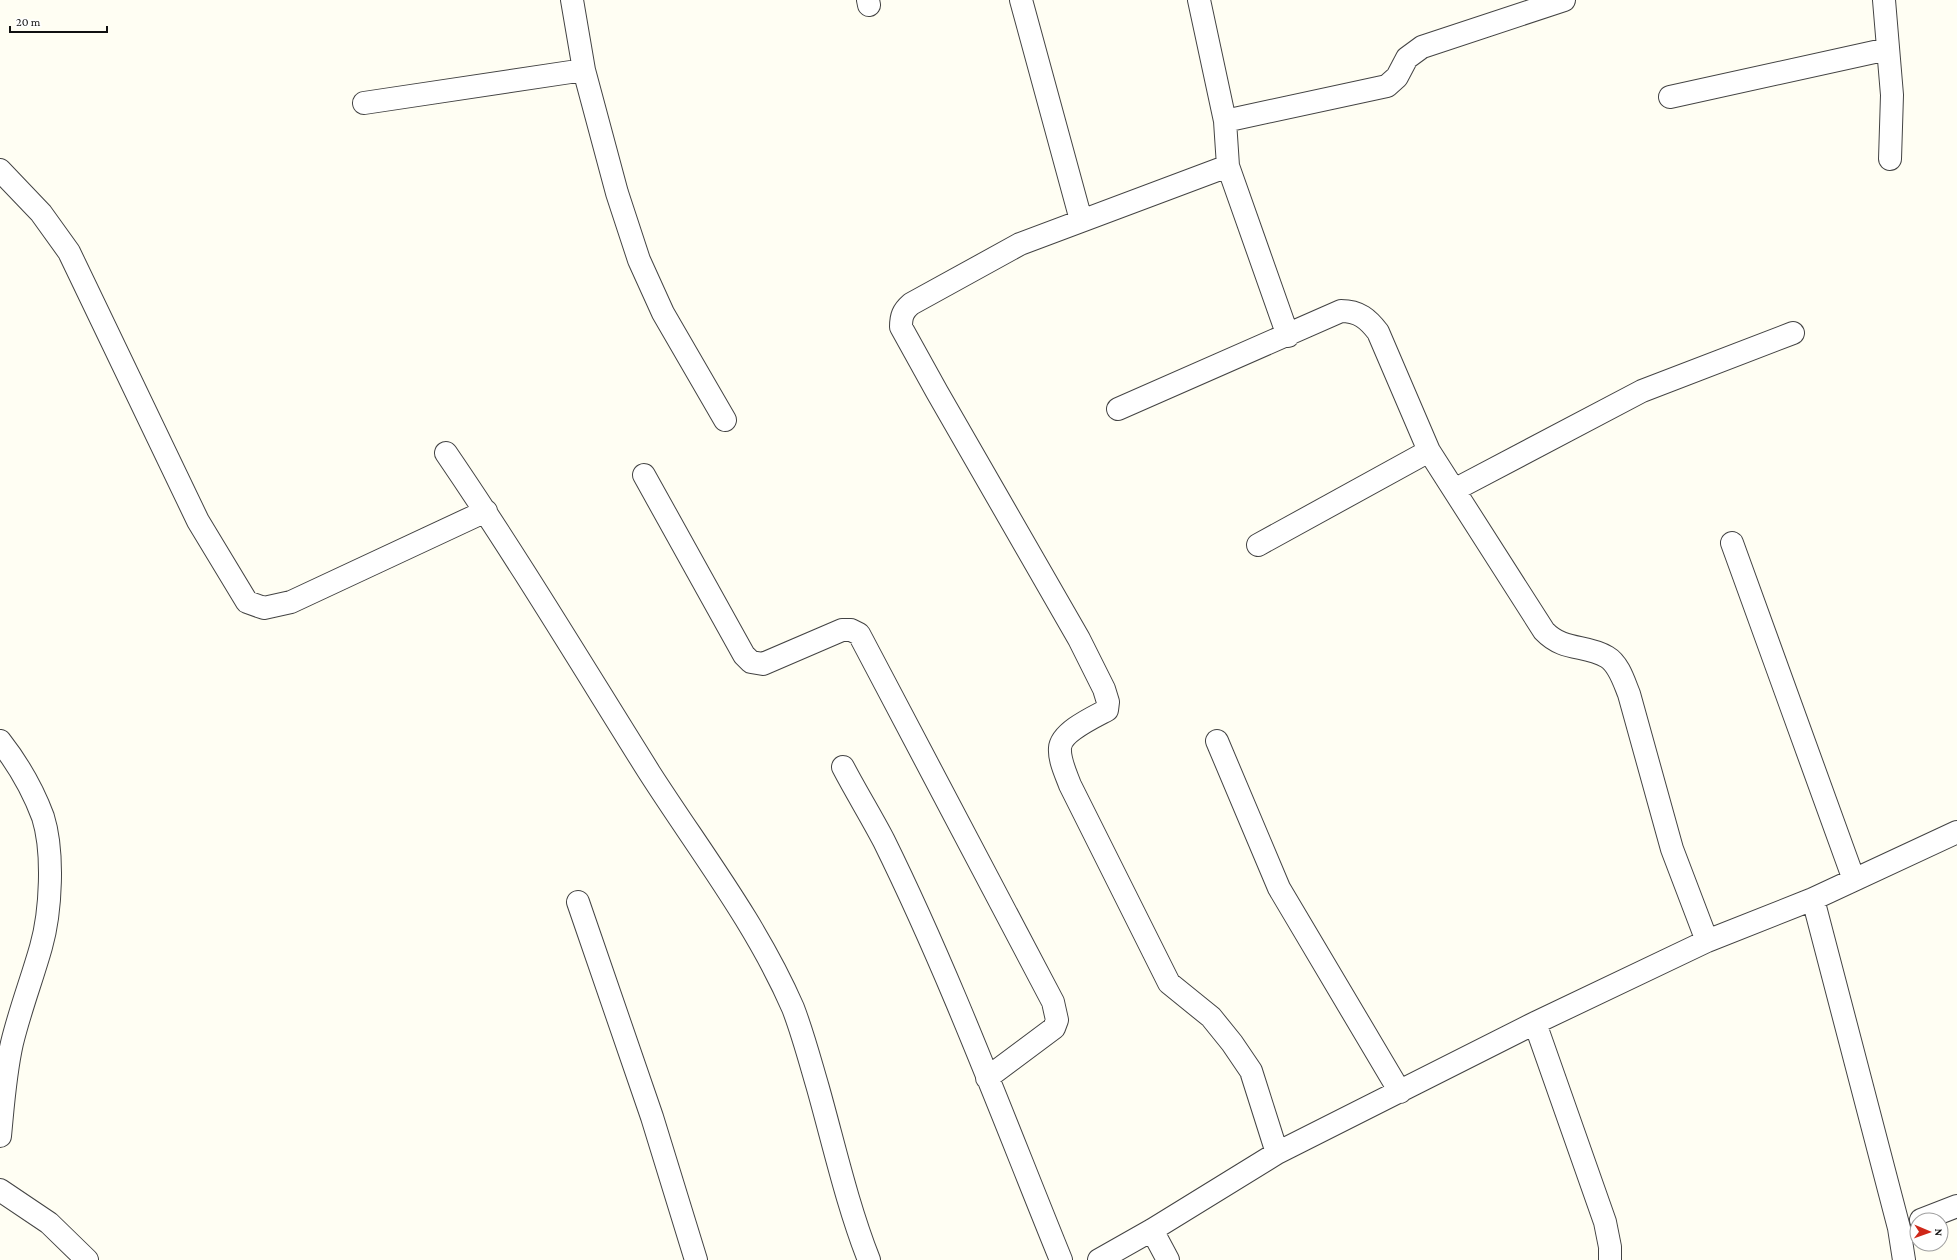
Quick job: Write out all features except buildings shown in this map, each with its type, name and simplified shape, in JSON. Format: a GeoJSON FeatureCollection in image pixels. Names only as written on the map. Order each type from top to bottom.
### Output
{"type":"FeatureCollection","features":[{"type":"Feature","properties":{"kind":"street"},"geometry":{"type":"LineString","coordinates":[[572,0],[584,70],[617,193],[639,260],[664,313],[725,420]]}},
{"type":"Feature","properties":{"kind":"street"},"geometry":{"type":"LineString","coordinates":[[1021,0],[1081,220]]}},
{"type":"Feature","properties":{"kind":"street"},"geometry":{"type":"LineString","coordinates":[[1199,0],[1225,121],[1228,166],[1288,336]]}},
{"type":"Feature","properties":{"kind":"street"},"geometry":{"type":"LineString","coordinates":[[1225,121],[1387,86],[1397,77],[1407,58],[1422,47],[1564,0]]}},
{"type":"Feature","properties":{"kind":"street"},"geometry":{"type":"LineString","coordinates":[[1884,0],[1892,95],[1890,159]]}},
{"type":"Feature","properties":{"kind":"street"},"geometry":{"type":"LineString","coordinates":[[1670,97],[1888,49]]}},
{"type":"Feature","properties":{"kind":"street"},"geometry":{"type":"LineString","coordinates":[[364,103],[584,70]]}},
{"type":"Feature","properties":{"kind":"street"},"geometry":{"type":"LineString","coordinates":[[1228,166],[1020,244],[924,296],[904,310],[901,317],[901,327],[936,392],[1079,639],[1104,689],[1108,702],[1107,710],[1080,725],[1064,738],[1060,748],[1070,784],[1169,984],[1210,1017],[1232,1043],[1251,1071],[1277,1153]]}},
{"type":"Feature","properties":{"kind":"street"},"geometry":{"type":"LineString","coordinates":[[0,170],[41,213],[69,252],[198,521],[247,602],[264,608],[291,602],[486,511]]}},
{"type":"Feature","properties":{"kind":"street"},"geometry":{"type":"LineString","coordinates":[[1118,409],[1288,336],[1341,311],[1360,314],[1370,323],[1378,332],[1429,451],[1544,631],[1552,640],[1608,657],[1620,673],[1629,694],[1672,849],[1707,941]]}},
{"type":"Feature","properties":{"kind":"street"},"geometry":{"type":"LineString","coordinates":[[1454,490],[1642,390],[1793,334]]}},
{"type":"Feature","properties":{"kind":"street"},"geometry":{"type":"LineString","coordinates":[[1258,545],[1429,451]]}},
{"type":"Feature","properties":{"kind":"street"},"geometry":{"type":"LineString","coordinates":[[446,453],[486,511],[651,774],[744,915],[773,967],[793,1010],[810,1060],[857,1229],[869,1260]]}},
{"type":"Feature","properties":{"kind":"street"},"geometry":{"type":"LineString","coordinates":[[644,475],[744,655],[752,662],[763,664],[776,660],[842,630],[851,630],[859,634],[1053,1002],[1057,1020],[1054,1028],[988,1078]]}},
{"type":"Feature","properties":{"kind":"street"},"geometry":{"type":"LineString","coordinates":[[1732,544],[1854,880]]}},
{"type":"Feature","properties":{"kind":"street"},"geometry":{"type":"LineString","coordinates":[[0,741],[28,783],[43,818],[48,848],[49,877],[48,913],[42,945],[12,1042],[6,1076],[0,1136]]}},
{"type":"Feature","properties":{"kind":"street"},"geometry":{"type":"LineString","coordinates":[[1218,741],[1279,888],[1400,1092]]}},
{"type":"Feature","properties":{"kind":"street"},"geometry":{"type":"LineString","coordinates":[[843,767],[883,841],[929,939],[988,1078],[1061,1260]]}},
{"type":"Feature","properties":{"kind":"street"},"geometry":{"type":"LineString","coordinates":[[1100,1260],[1152,1230],[1277,1153],[1535,1023],[1707,941],[1813,899],[1957,832]]}},
{"type":"Feature","properties":{"kind":"street"},"geometry":{"type":"LineString","coordinates":[[1813,899],[1908,1225],[1904,1260]]}},
{"type":"Feature","properties":{"kind":"street"},"geometry":{"type":"LineString","coordinates":[[578,902],[652,1117],[696,1260]]}},
{"type":"Feature","properties":{"kind":"street"},"geometry":{"type":"LineString","coordinates":[[1535,1023],[1603,1216],[1610,1247],[1610,1260]]}},
{"type":"Feature","properties":{"kind":"street"},"geometry":{"type":"LineString","coordinates":[[0,1190],[49,1223],[87,1260]]}},
{"type":"Feature","properties":{"kind":"street"},"geometry":{"type":"LineString","coordinates":[[1942,1212],[1957,1206]]}},
{"type":"Feature","properties":{"kind":"street"},"geometry":{"type":"LineString","coordinates":[[1152,1230],[1168,1260]]}}]}
